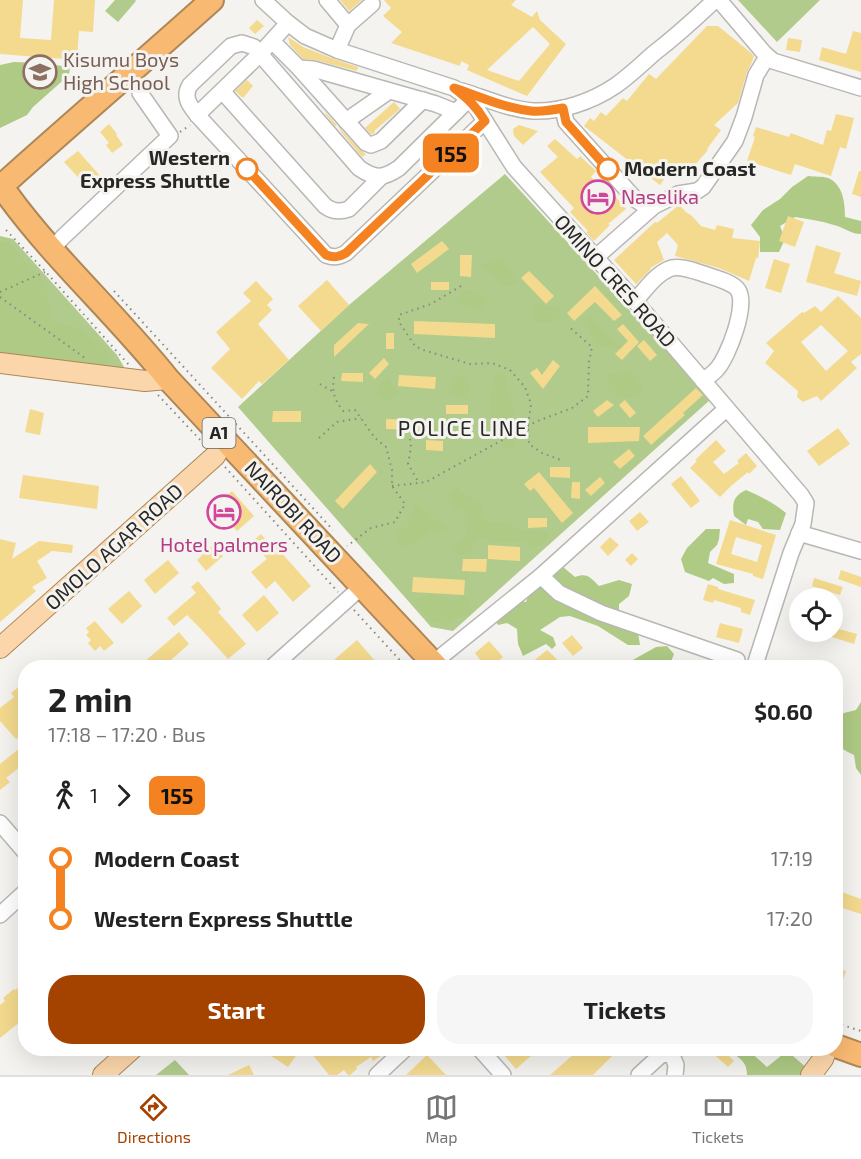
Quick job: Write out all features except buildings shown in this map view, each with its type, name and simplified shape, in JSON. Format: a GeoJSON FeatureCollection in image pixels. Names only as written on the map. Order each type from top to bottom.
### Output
{"type":"FeatureCollection","features":[{"type":"Feature","properties":{"kind":"highway"},"geometry":{"type":"LineString","coordinates":[[3,199],[196,0]]}},
{"type":"Feature","properties":{"kind":"highway"},"geometry":{"type":"LineString","coordinates":[[146,51],[213,0]]}},
{"type":"Feature","properties":{"kind":"highway","name":"NAIROBI ROAD"},"geometry":{"type":"LineString","coordinates":[[3,199],[53,261],[149,356],[428,660]]}},
{"type":"Feature","properties":{"kind":"highway","name":"NAIROBI ROAD"},"geometry":{"type":"LineString","coordinates":[[53,261],[152,360],[156,380],[195,410],[219,449],[351,595],[427,660]]}},
{"type":"Feature","properties":{"kind":"highway"},"geometry":{"type":"LineString","coordinates":[[843,1045],[861,1049]]}},
{"type":"Feature","properties":{"kind":"highway"},"geometry":{"type":"LineString","coordinates":[[843,1047],[861,1055]]}},
{"type":"Feature","properties":{"kind":"main road"},"geometry":{"type":"LineString","coordinates":[[0,363],[156,380]]}},
{"type":"Feature","properties":{"kind":"main road","name":"OMOLO AGAR ROAD"},"geometry":{"type":"LineString","coordinates":[[0,648],[219,449]]}},
{"type":"Feature","properties":{"kind":"main road"},"geometry":{"type":"LineString","coordinates":[[103,1075],[124,1056]]}},
{"type":"Feature","properties":{"kind":"main road"},"geometry":{"type":"LineString","coordinates":[[811,1075],[824,1056]]}},
{"type":"Feature","properties":{"kind":"street","name":"OMINO CRES ROAD"},"geometry":{"type":"LineString","coordinates":[[263,0],[288,24],[305,36],[337,51],[454,88],[469,99],[514,167],[635,301],[801,495],[806,503],[803,524],[787,564],[757,660]]}},
{"type":"Feature","properties":{"kind":"street"},"geometry":{"type":"LineString","coordinates":[[327,0],[348,25]]}},
{"type":"Feature","properties":{"kind":"street"},"geometry":{"type":"LineString","coordinates":[[454,88],[531,111],[548,111],[592,99],[616,86],[717,0],[773,61],[861,88]]}},
{"type":"Feature","properties":{"kind":"street"},"geometry":{"type":"LineString","coordinates":[[337,51],[348,25],[372,4]]}},
{"type":"Feature","properties":{"kind":"street"},"geometry":{"type":"LineString","coordinates":[[198,116],[288,24]]}},
{"type":"Feature","properties":{"kind":"street"},"geometry":{"type":"LineString","coordinates":[[272,41],[366,143],[371,145],[381,141],[423,100]]}},
{"type":"Feature","properties":{"kind":"street"},"geometry":{"type":"LineString","coordinates":[[469,99],[399,168],[381,177],[359,168],[254,47],[242,43],[231,46],[189,85],[186,91],[187,101],[198,116],[326,255],[333,257],[340,257],[346,253],[485,121]]}},
{"type":"Feature","properties":{"kind":"street"},"geometry":{"type":"LineString","coordinates":[[595,258],[650,209],[678,194],[697,191],[703,187],[735,141],[756,75],[767,57]]}},
{"type":"Feature","properties":{"kind":"street"},"geometry":{"type":"LineString","coordinates":[[299,68],[313,69],[423,100],[456,112]]}},
{"type":"Feature","properties":{"kind":"street"},"geometry":{"type":"LineString","coordinates":[[346,121],[389,91]]}},
{"type":"Feature","properties":{"kind":"street"},"geometry":{"type":"LineString","coordinates":[[223,92],[332,211],[349,209],[381,177]]}},
{"type":"Feature","properties":{"kind":"street"},"geometry":{"type":"LineString","coordinates":[[53,261],[63,237],[170,136],[140,93]]}},
{"type":"Feature","properties":{"kind":"street"},"geometry":{"type":"LineString","coordinates":[[563,108],[566,122],[636,200],[650,209]]}},
{"type":"Feature","properties":{"kind":"street"},"geometry":{"type":"LineString","coordinates":[[635,301],[659,276],[673,267],[713,276],[733,285],[739,291],[741,305],[737,325],[723,359],[716,370],[703,381]]}},
{"type":"Feature","properties":{"kind":"street"},"geometry":{"type":"LineString","coordinates":[[441,660],[541,576],[726,409]]}},
{"type":"Feature","properties":{"kind":"street"},"geometry":{"type":"LineString","coordinates":[[799,533],[861,551]]}},
{"type":"Feature","properties":{"kind":"street"},"geometry":{"type":"LineString","coordinates":[[541,576],[559,593],[601,614],[737,660]]}},
{"type":"Feature","properties":{"kind":"street"},"geometry":{"type":"LineString","coordinates":[[280,660],[351,595]]}},
{"type":"Feature","properties":{"kind":"street"},"geometry":{"type":"LineString","coordinates":[[0,823],[18,844]]}},
{"type":"Feature","properties":{"kind":"street"},"geometry":{"type":"LineString","coordinates":[[0,915],[18,898]]}},
{"type":"Feature","properties":{"kind":"street"},"geometry":{"type":"LineString","coordinates":[[377,1075],[397,1056]]}},
{"type":"Feature","properties":{"kind":"street"},"geometry":{"type":"LineString","coordinates":[[486,1056],[503,1075]]}},
{"type":"Feature","properties":{"kind":"street"},"geometry":{"type":"LineString","coordinates":[[639,1075],[660,1056]]}},
{"type":"Feature","properties":{"kind":"street"},"geometry":{"type":"LineString","coordinates":[[672,1056],[676,1065],[675,1075]]}},
{"type":"Feature","properties":{"kind":"path"},"geometry":{"type":"LineString","coordinates":[[170,136],[183,131],[198,116]]}},
{"type":"Feature","properties":{"kind":"path"},"geometry":{"type":"LineString","coordinates":[[3,199],[53,261],[120,355],[156,380],[351,595],[401,660]]}},
{"type":"Feature","properties":{"kind":"path"},"geometry":{"type":"LineString","coordinates":[[0,292],[53,261]]}},
{"type":"Feature","properties":{"kind":"path"},"geometry":{"type":"LineString","coordinates":[[460,286],[431,304],[399,315],[399,322],[415,346],[423,350],[470,364],[492,363],[510,370],[525,387],[531,404],[528,426],[529,444],[542,453],[561,460]]}},
{"type":"Feature","properties":{"kind":"path"},"geometry":{"type":"LineString","coordinates":[[113,290],[333,530]]}},
{"type":"Feature","properties":{"kind":"path"},"geometry":{"type":"LineString","coordinates":[[0,297],[84,358]]}},
{"type":"Feature","properties":{"kind":"path"},"geometry":{"type":"LineString","coordinates":[[392,486],[426,482],[528,426],[572,408],[588,396],[592,347],[568,326]]}},
{"type":"Feature","properties":{"kind":"path"},"geometry":{"type":"LineString","coordinates":[[333,377],[332,391],[335,401],[343,411],[356,410],[375,438],[386,447],[392,470],[392,486],[405,504],[395,522],[371,528],[347,546],[352,550]]}},
{"type":"Feature","properties":{"kind":"path"},"geometry":{"type":"LineString","coordinates":[[320,384],[332,391]]}},
{"type":"Feature","properties":{"kind":"path"},"geometry":{"type":"LineString","coordinates":[[319,438],[337,422],[361,418]]}},
{"type":"Feature","properties":{"kind":"path"},"geometry":{"type":"LineString","coordinates":[[410,439],[408,464],[419,483]]}},
{"type":"Feature","properties":{"kind":"path"},"geometry":{"type":"LineString","coordinates":[[843,1025],[861,1031]]}},
{"type":"Feature","properties":{"kind":"green space"},"geometry":{"type":"Polygon","coordinates":[[[115,0],[136,1],[118,22],[105,11],[115,0]]]}},
{"type":"Feature","properties":{"kind":"green space"},"geometry":{"type":"Polygon","coordinates":[[[738,0],[820,0],[777,42],[738,0]]]}},
{"type":"Feature","properties":{"kind":"green space"},"geometry":{"type":"Polygon","coordinates":[[[14,62],[70,67],[69,75],[27,115],[0,128],[0,65],[14,62]]]}},
{"type":"Feature","properties":{"kind":"green space"},"geometry":{"type":"Polygon","coordinates":[[[505,174],[711,399],[453,631],[431,627],[238,407],[349,305],[505,174]]]}},
{"type":"Feature","properties":{"kind":"green space"},"geometry":{"type":"Polygon","coordinates":[[[808,176],[826,177],[837,185],[844,200],[845,217],[861,221],[861,234],[814,220],[795,217],[780,226],[785,239],[779,252],[760,252],[760,237],[751,225],[763,210],[808,176]]]}},
{"type":"Feature","properties":{"kind":"green space"},"geometry":{"type":"Polygon","coordinates":[[[0,236],[13,239],[117,355],[124,367],[121,375],[0,356],[0,236]]]}},
{"type":"Feature","properties":{"kind":"green space"},"geometry":{"type":"Polygon","coordinates":[[[0,242],[8,242],[44,283],[51,321],[79,329],[105,348],[110,360],[103,366],[61,366],[45,358],[0,355],[0,242]]]}},
{"type":"Feature","properties":{"kind":"green space"},"geometry":{"type":"Polygon","coordinates":[[[501,259],[510,267],[517,280],[510,286],[501,284],[496,276],[480,265],[501,259]]]}},
{"type":"Feature","properties":{"kind":"green space"},"geometry":{"type":"Polygon","coordinates":[[[469,289],[489,299],[477,309],[469,308],[456,300],[462,292],[469,289]]]}},
{"type":"Feature","properties":{"kind":"green space"},"geometry":{"type":"Polygon","coordinates":[[[534,303],[553,308],[561,306],[559,318],[551,322],[535,321],[534,303]]]}},
{"type":"Feature","properties":{"kind":"green space"},"geometry":{"type":"Polygon","coordinates":[[[592,315],[604,332],[631,351],[631,355],[616,347],[596,346],[586,320],[592,315]]]}},
{"type":"Feature","properties":{"kind":"green space"},"geometry":{"type":"Polygon","coordinates":[[[630,371],[640,381],[643,393],[623,397],[606,386],[609,375],[630,371]]]}},
{"type":"Feature","properties":{"kind":"green space"},"geometry":{"type":"Polygon","coordinates":[[[496,372],[504,373],[508,399],[514,406],[511,426],[514,447],[504,450],[492,422],[489,404],[496,372]]]}},
{"type":"Feature","properties":{"kind":"green space"},"geometry":{"type":"Polygon","coordinates":[[[463,376],[471,388],[463,397],[450,393],[454,378],[463,376]]]}},
{"type":"Feature","properties":{"kind":"green space"},"geometry":{"type":"Polygon","coordinates":[[[388,377],[398,393],[391,400],[382,398],[377,392],[380,382],[388,377]]]}},
{"type":"Feature","properties":{"kind":"green space"},"geometry":{"type":"Polygon","coordinates":[[[443,416],[453,422],[456,429],[447,433],[435,432],[432,422],[443,416]]]}},
{"type":"Feature","properties":{"kind":"green space"},"geometry":{"type":"Polygon","coordinates":[[[457,487],[475,502],[482,503],[483,519],[495,523],[508,522],[518,529],[548,532],[546,541],[540,546],[532,547],[521,541],[502,543],[487,538],[476,538],[469,554],[461,555],[451,549],[465,539],[469,514],[454,507],[449,495],[457,487]]]}},
{"type":"Feature","properties":{"kind":"green space"},"geometry":{"type":"Polygon","coordinates":[[[746,490],[786,513],[780,530],[763,529],[758,522],[748,519],[746,525],[734,516],[734,500],[746,490]]]}},
{"type":"Feature","properties":{"kind":"green space"},"geometry":{"type":"Polygon","coordinates":[[[416,504],[448,531],[429,532],[406,547],[399,543],[395,531],[406,528],[416,504]]]}},
{"type":"Feature","properties":{"kind":"green space"},"geometry":{"type":"Polygon","coordinates":[[[706,529],[720,529],[717,545],[710,552],[708,563],[734,574],[734,583],[724,584],[713,578],[709,581],[685,572],[681,559],[687,548],[706,529]]]}},
{"type":"Feature","properties":{"kind":"green space"},"geometry":{"type":"Polygon","coordinates":[[[563,567],[575,577],[583,575],[599,586],[619,580],[632,584],[629,596],[619,604],[619,611],[607,612],[563,591],[553,581],[554,569],[563,567]]]}},
{"type":"Feature","properties":{"kind":"green space"},"geometry":{"type":"Polygon","coordinates":[[[539,585],[638,633],[640,645],[628,645],[598,626],[570,616],[560,617],[540,630],[553,637],[556,645],[552,649],[546,644],[523,656],[518,644],[517,629],[507,623],[498,625],[495,620],[517,601],[526,602],[530,591],[539,585]]]}},
{"type":"Feature","properties":{"kind":"green space"},"geometry":{"type":"Polygon","coordinates":[[[430,593],[444,597],[450,602],[464,595],[469,600],[472,612],[450,623],[434,622],[423,613],[415,600],[430,593]]]}},
{"type":"Feature","properties":{"kind":"green space"},"geometry":{"type":"Polygon","coordinates":[[[667,646],[674,654],[672,660],[633,660],[656,647],[667,646]]]}},
{"type":"Feature","properties":{"kind":"green space"},"geometry":{"type":"Polygon","coordinates":[[[861,702],[861,775],[856,768],[854,755],[843,749],[843,714],[856,710],[861,702]]]}},
{"type":"Feature","properties":{"kind":"green space"},"geometry":{"type":"Polygon","coordinates":[[[737,1056],[755,1056],[767,1067],[781,1056],[793,1056],[807,1068],[802,1075],[747,1075],[743,1062],[737,1056]]]}},
{"type":"Feature","properties":{"kind":"green space"},"geometry":{"type":"Polygon","coordinates":[[[175,1060],[189,1075],[156,1075],[175,1060]]]}},
{"type":"Feature","properties":{"kind":"bus line","name":"155"},"geometry":{"type":"LineString","coordinates":[[247,169],[326,255],[340,257],[485,121],[469,99],[454,88],[531,111],[563,108],[566,122],[608,169]]}},
{"type":"Feature","properties":{"kind":"place","name":"Kisumu Boys High School"},"geometry":{"type":"Point","coordinates":[40,72]}},
{"type":"Feature","properties":{"kind":"place","name":"Western Express Shuttle"},"geometry":{"type":"Point","coordinates":[247,169]}},
{"type":"Feature","properties":{"kind":"place","name":"Modern Coast"},"geometry":{"type":"Point","coordinates":[608,169]}},
{"type":"Feature","properties":{"kind":"place","name":"Naselika"},"geometry":{"type":"Point","coordinates":[598,197]}},
{"type":"Feature","properties":{"kind":"place","name":"Hotel palmers"},"geometry":{"type":"Point","coordinates":[224,512]}},
{"type":"Feature","properties":{"kind":"district","name":"POLICE LINE"},"geometry":{"type":"Point","coordinates":[463,429]}}]}
